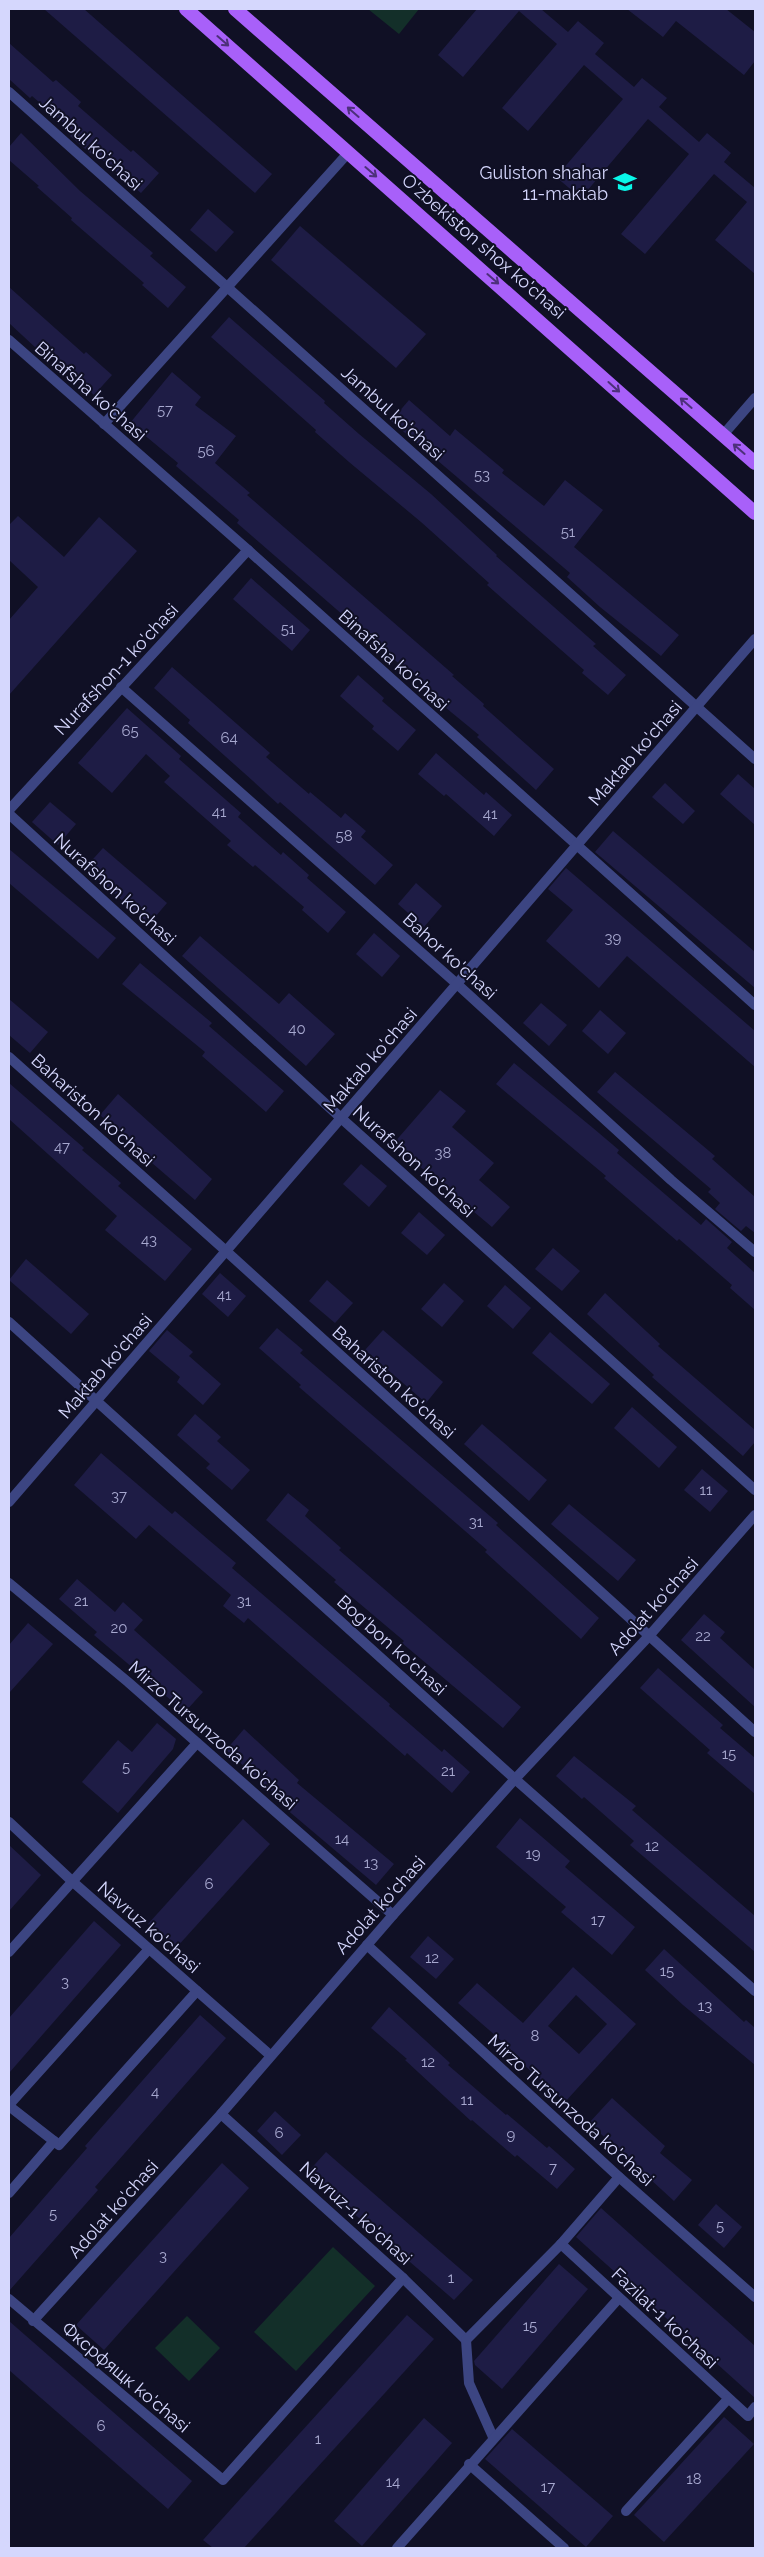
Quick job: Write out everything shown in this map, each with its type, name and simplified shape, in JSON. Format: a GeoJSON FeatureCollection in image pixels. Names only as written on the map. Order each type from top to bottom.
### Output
{"type":"FeatureCollection","features":[{"type":"Feature","properties":{"kind":"main road","name":"O'zbekiston shox ko'chasi"},"geometry":{"type":"LineString","coordinates":[[186,9],[755,513]]}},
{"type":"Feature","properties":{"kind":"main road","name":"O'zbekiston shox ko'chasi"},"geometry":{"type":"LineString","coordinates":[[235,9],[755,463]]}},
{"type":"Feature","properties":{"kind":"street","name":"Jambul ko'chasi"},"geometry":{"type":"LineString","coordinates":[[9,92],[755,759]]}},
{"type":"Feature","properties":{"kind":"street"},"geometry":{"type":"LineString","coordinates":[[104,424],[349,152]]}},
{"type":"Feature","properties":{"kind":"street","name":"Binafsha ko'chasi"},"geometry":{"type":"LineString","coordinates":[[9,340],[248,550],[755,1006]]}},
{"type":"Feature","properties":{"kind":"street"},"geometry":{"type":"LineString","coordinates":[[723,435],[755,398]]}},
{"type":"Feature","properties":{"kind":"street","name":"Nurafshon-1 ko'chasi"},"geometry":{"type":"LineString","coordinates":[[9,810],[248,550]]}},
{"type":"Feature","properties":{"kind":"street","name":"Maktab ko'chasi"},"geometry":{"type":"LineString","coordinates":[[9,1502],[755,639]]}},
{"type":"Feature","properties":{"kind":"street","name":"Bahor ko'chasi"},"geometry":{"type":"LineString","coordinates":[[121,687],[457,984],[664,1173],[755,1252]]}},
{"type":"Feature","properties":{"kind":"street","name":"Nurafshon ko'chasi"},"geometry":{"type":"LineString","coordinates":[[9,814],[341,1118],[755,1490]]}},
{"type":"Feature","properties":{"kind":"street","name":"Bahariston ko'chasi"},"geometry":{"type":"LineString","coordinates":[[9,1057],[226,1250],[755,1732]]}},
{"type":"Feature","properties":{"kind":"street","name":"Bog'bon ko'chasi"},"geometry":{"type":"LineString","coordinates":[[9,1322],[755,1990]]}},
{"type":"Feature","properties":{"kind":"street","name":"Adolat ko'chasi"},"geometry":{"type":"LineString","coordinates":[[33,2321],[221,2114],[366,1945],[516,1778],[649,1636],[755,1514]]}},
{"type":"Feature","properties":{"kind":"street","name":"Mirzo Tursunzoda ko'chasi"},"geometry":{"type":"LineString","coordinates":[[9,1583],[128,1682],[393,1915]]}},
{"type":"Feature","properties":{"kind":"street"},"geometry":{"type":"LineString","coordinates":[[9,1952],[197,1743]]}},
{"type":"Feature","properties":{"kind":"street","name":"Navruz ko'chasi"},"geometry":{"type":"LineString","coordinates":[[9,1822],[72,1882],[270,2055]]}},
{"type":"Feature","properties":{"kind":"street","name":"Mirzo Tursunzoda ko'chasi"},"geometry":{"type":"LineString","coordinates":[[366,1945],[619,2177],[755,2297]]}},
{"type":"Feature","properties":{"kind":"street"},"geometry":{"type":"LineString","coordinates":[[56,2143],[9,2105],[149,1949]]}},
{"type":"Feature","properties":{"kind":"street"},"geometry":{"type":"LineString","coordinates":[[9,2193],[197,1991]]}},
{"type":"Feature","properties":{"kind":"street","name":"Navruz-1 ko'chasi"},"geometry":{"type":"LineString","coordinates":[[221,2114],[403,2278],[466,2340]]}},
{"type":"Feature","properties":{"kind":"street"},"geometry":{"type":"LineString","coordinates":[[494,2437],[469,2383],[466,2340],[561,2244],[619,2177]]}},
{"type":"Feature","properties":{"kind":"street","name":"Fazilat-1 ko'chasi"},"geometry":{"type":"LineString","coordinates":[[561,2244],[748,2416],[755,2407]]}},
{"type":"Feature","properties":{"kind":"street","name":"Фксрфящк ko'chasi"},"geometry":{"type":"LineString","coordinates":[[9,2299],[223,2480],[403,2278]]}},
{"type":"Feature","properties":{"kind":"street"},"geometry":{"type":"LineString","coordinates":[[396,2548],[619,2298]]}},
{"type":"Feature","properties":{"kind":"street"},"geometry":{"type":"LineString","coordinates":[[626,2511],[728,2399]]}},
{"type":"Feature","properties":{"kind":"street"},"geometry":{"type":"LineString","coordinates":[[469,2464],[564,2548]]}},
{"type":"Feature","properties":{"kind":"green space"},"geometry":{"type":"Polygon","coordinates":[[[368,9],[419,9],[399,34],[368,9]]]}},
{"type":"Feature","properties":{"kind":"green space"},"geometry":{"type":"Polygon","coordinates":[[[333,2247],[375,2286],[296,2371],[254,2332],[333,2247]]]}},
{"type":"Feature","properties":{"kind":"green space"},"geometry":{"type":"Polygon","coordinates":[[[187,2316],[220,2348],[189,2381],[155,2348],[187,2316]]]}},
{"type":"Feature","properties":{"kind":"building"},"geometry":{"type":"Polygon","coordinates":[[[44,9],[84,9],[272,174],[255,193],[44,9]]]}},
{"type":"Feature","properties":{"kind":"building"},"geometry":{"type":"Polygon","coordinates":[[[477,9],[541,9],[568,32],[578,21],[604,43],[595,54],[634,87],[642,78],[667,98],[659,107],[699,142],[707,133],[731,153],[724,162],[755,188],[755,274],[715,240],[747,202],[714,174],[645,254],[621,234],[689,154],[648,119],[581,198],[556,177],[623,99],[584,65],[528,131],[502,108],[557,44],[519,11],[463,77],[438,55],[477,9]]]}},
{"type":"Feature","properties":{"kind":"building"},"geometry":{"type":"Polygon","coordinates":[[[627,9],[726,9],[755,32],[755,61],[744,75],[676,21],[663,37],[627,9]]]}},
{"type":"Feature","properties":{"kind":"building"},"geometry":{"type":"Polygon","coordinates":[[[9,43],[53,82],[56,80],[81,102],[78,106],[131,152],[133,150],[159,173],[141,193],[99,157],[97,159],[70,136],[74,132],[9,79],[9,43]]]}},
{"type":"Feature","properties":{"kind":"building"},"geometry":{"type":"Polygon","coordinates":[[[21,133],[80,191],[153,253],[150,256],[186,287],[168,308],[142,285],[144,283],[71,220],[72,218],[37,187],[39,186],[9,160],[9,147],[21,133]]]}},
{"type":"Feature","properties":{"kind":"building"},"geometry":{"type":"Polygon","coordinates":[[[208,209],[234,232],[216,252],[190,230],[208,209]]]}},
{"type":"Feature","properties":{"kind":"building"},"geometry":{"type":"Polygon","coordinates":[[[300,226],[426,334],[396,368],[271,260],[300,226]]]}},
{"type":"Feature","properties":{"kind":"building"},"geometry":{"type":"Polygon","coordinates":[[[9,287],[84,354],[86,352],[112,375],[94,395],[52,358],[50,361],[9,323],[9,287]]]}},
{"type":"Feature","properties":{"kind":"building"},"geometry":{"type":"Polygon","coordinates":[[[229,317],[325,401],[324,403],[359,434],[431,494],[496,556],[596,644],[593,646],[626,675],[608,695],[582,673],[584,670],[487,585],[489,583],[421,522],[315,432],[316,430],[211,337],[229,317]]]}},
{"type":"Feature","properties":{"kind":"building"},"geometry":{"type":"Polygon","coordinates":[[[172,372],[201,397],[195,405],[236,436],[215,463],[250,493],[247,495],[454,675],[452,676],[484,704],[483,706],[554,769],[536,790],[477,737],[479,735],[440,703],[442,701],[237,523],[239,520],[176,466],[178,463],[130,423],[172,372]]]}},
{"type":"Feature","properties":{"kind":"building"},"geometry":{"type":"Polygon","coordinates":[[[409,400],[450,436],[455,429],[504,470],[502,473],[544,506],[565,480],[603,510],[574,547],[679,635],[661,656],[600,607],[567,577],[570,573],[391,421],[409,400]]]}},
{"type":"Feature","properties":{"kind":"building"},"geometry":{"type":"Polygon","coordinates":[[[18,516],[64,557],[99,517],[137,551],[9,695],[9,620],[38,587],[9,560],[9,525],[18,516]]]}},
{"type":"Feature","properties":{"kind":"building"},"geometry":{"type":"Polygon","coordinates":[[[251,578],[310,630],[292,651],[233,599],[251,578]]]}},
{"type":"Feature","properties":{"kind":"building"},"geometry":{"type":"Polygon","coordinates":[[[172,667],[270,753],[266,757],[309,794],[310,792],[341,818],[345,813],[366,831],[361,837],[393,865],[375,885],[280,802],[278,804],[188,723],[190,720],[154,688],[172,667]]]}},
{"type":"Feature","properties":{"kind":"building"},"geometry":{"type":"Polygon","coordinates":[[[358,675],[384,698],[382,701],[416,730],[398,751],[372,729],[374,726],[340,696],[358,675]]]}},
{"type":"Feature","properties":{"kind":"building"},"geometry":{"type":"Polygon","coordinates":[[[127,708],[181,756],[179,759],[241,813],[238,817],[281,855],[283,852],[309,875],[307,878],[346,912],[328,933],[302,910],[304,907],[255,865],[253,867],[227,845],[231,841],[164,782],[170,776],[146,754],[112,793],[78,763],[127,708]]]}},
{"type":"Feature","properties":{"kind":"building"},"geometry":{"type":"Polygon","coordinates":[[[436,753],[484,795],[486,792],[512,815],[494,836],[446,794],[444,796],[418,774],[436,753]]]}},
{"type":"Feature","properties":{"kind":"building"},"geometry":{"type":"Polygon","coordinates":[[[738,774],[755,789],[755,825],[720,794],[738,774]]]}},
{"type":"Feature","properties":{"kind":"building"},"geometry":{"type":"Polygon","coordinates":[[[665,783],[695,811],[683,824],[652,797],[665,783]]]}},
{"type":"Feature","properties":{"kind":"building"},"geometry":{"type":"Polygon","coordinates":[[[50,802],[76,824],[58,845],[32,822],[50,802]]]}},
{"type":"Feature","properties":{"kind":"building"},"geometry":{"type":"Polygon","coordinates":[[[613,831],[755,952],[755,988],[595,852],[613,831]]]}},
{"type":"Feature","properties":{"kind":"building"},"geometry":{"type":"Polygon","coordinates":[[[103,848],[167,903],[149,924],[85,868],[103,848]]]}},
{"type":"Feature","properties":{"kind":"building"},"geometry":{"type":"Polygon","coordinates":[[[9,849],[116,938],[98,959],[9,883],[9,849]]]}},
{"type":"Feature","properties":{"kind":"building"},"geometry":{"type":"Polygon","coordinates":[[[566,868],[755,1031],[755,1067],[627,956],[599,988],[546,941],[573,910],[548,889],[566,868]]]}},
{"type":"Feature","properties":{"kind":"building"},"geometry":{"type":"Polygon","coordinates":[[[416,883],[442,906],[424,927],[398,904],[416,883]]]}},
{"type":"Feature","properties":{"kind":"building"},"geometry":{"type":"Polygon","coordinates":[[[374,933],[400,956],[382,977],[356,954],[374,933]]]}},
{"type":"Feature","properties":{"kind":"building"},"geometry":{"type":"Polygon","coordinates":[[[200,936],[279,1004],[289,993],[335,1034],[306,1066],[182,956],[200,936]]]}},
{"type":"Feature","properties":{"kind":"building"},"geometry":{"type":"Polygon","coordinates":[[[140,963],[212,1023],[209,1026],[284,1091],[266,1112],[202,1056],[205,1052],[122,984],[140,963]]]}},
{"type":"Feature","properties":{"kind":"building"},"geometry":{"type":"Polygon","coordinates":[[[9,999],[48,1032],[30,1053],[9,1035],[9,999]]]}},
{"type":"Feature","properties":{"kind":"building"},"geometry":{"type":"Polygon","coordinates":[[[541,1003],[567,1025],[549,1046],[523,1023],[541,1003]]]}},
{"type":"Feature","properties":{"kind":"building"},"geometry":{"type":"Polygon","coordinates":[[[600,1010],[626,1033],[608,1054],[582,1031],[600,1010]]]}},
{"type":"Feature","properties":{"kind":"building"},"geometry":{"type":"Polygon","coordinates":[[[514,1063],[619,1150],[617,1153],[701,1225],[706,1219],[732,1242],[727,1248],[755,1273],[755,1310],[730,1288],[732,1285],[679,1239],[677,1241],[604,1178],[606,1176],[496,1084],[514,1063]]]}},
{"type":"Feature","properties":{"kind":"building"},"geometry":{"type":"Polygon","coordinates":[[[615,1072],[715,1156],[712,1159],[755,1197],[755,1233],[746,1226],[741,1231],[715,1209],[720,1203],[708,1192],[711,1189],[597,1092],[615,1072]]]}},
{"type":"Feature","properties":{"kind":"building"},"geometry":{"type":"Polygon","coordinates":[[[9,1083],[84,1148],[82,1150],[121,1183],[118,1186],[192,1249],[165,1281],[105,1230],[117,1216],[9,1119],[9,1083]]]}},
{"type":"Feature","properties":{"kind":"building"},"geometry":{"type":"Polygon","coordinates":[[[440,1090],[466,1111],[452,1127],[494,1163],[479,1180],[510,1207],[492,1227],[393,1144],[440,1090]]]}},
{"type":"Feature","properties":{"kind":"building"},"geometry":{"type":"Polygon","coordinates":[[[118,1094],[212,1179],[195,1200],[130,1144],[131,1142],[100,1115],[118,1094]]]}},
{"type":"Feature","properties":{"kind":"building"},"geometry":{"type":"Polygon","coordinates":[[[361,1164],[387,1186],[369,1207],[343,1184],[361,1164]]]}},
{"type":"Feature","properties":{"kind":"building"},"geometry":{"type":"Polygon","coordinates":[[[419,1212],[445,1235],[427,1255],[401,1233],[419,1212]]]}},
{"type":"Feature","properties":{"kind":"building"},"geometry":{"type":"Polygon","coordinates":[[[553,1248],[580,1271],[562,1291],[535,1269],[553,1248]]]}},
{"type":"Feature","properties":{"kind":"building"},"geometry":{"type":"Polygon","coordinates":[[[26,1259],[89,1314],[71,1334],[9,1280],[26,1259]]]}},
{"type":"Feature","properties":{"kind":"building"},"geometry":{"type":"Polygon","coordinates":[[[220,1273],[246,1296],[228,1317],[202,1294],[220,1273]]]}},
{"type":"Feature","properties":{"kind":"building"},"geometry":{"type":"Polygon","coordinates":[[[327,1280],[353,1303],[335,1323],[309,1301],[327,1280]]]}},
{"type":"Feature","properties":{"kind":"building"},"geometry":{"type":"Polygon","coordinates":[[[444,1283],[464,1301],[442,1327],[421,1309],[444,1283]]]}},
{"type":"Feature","properties":{"kind":"building"},"geometry":{"type":"Polygon","coordinates":[[[505,1285],[531,1308],[513,1329],[487,1306],[505,1285]]]}},
{"type":"Feature","properties":{"kind":"building"},"geometry":{"type":"Polygon","coordinates":[[[605,1293],[660,1344],[658,1346],[755,1430],[755,1442],[743,1456],[652,1377],[654,1375],[587,1314],[605,1293]]]}},
{"type":"Feature","properties":{"kind":"building"},"geometry":{"type":"Polygon","coordinates":[[[277,1328],[303,1350],[300,1353],[498,1523],[496,1525],[599,1618],[581,1639],[485,1552],[487,1550],[299,1387],[301,1385],[259,1348],[277,1328]]]}},
{"type":"Feature","properties":{"kind":"building"},"geometry":{"type":"Polygon","coordinates":[[[167,1330],[193,1352],[189,1356],[221,1384],[203,1405],[177,1382],[180,1377],[149,1351],[167,1330]]]}},
{"type":"Feature","properties":{"kind":"building"},"geometry":{"type":"Polygon","coordinates":[[[383,1330],[443,1382],[426,1403],[365,1350],[383,1330]]]}},
{"type":"Feature","properties":{"kind":"building"},"geometry":{"type":"Polygon","coordinates":[[[550,1332],[610,1384],[592,1404],[532,1353],[550,1332]]]}},
{"type":"Feature","properties":{"kind":"building"},"geometry":{"type":"Polygon","coordinates":[[[632,1407],[677,1447],[659,1468],[614,1428],[632,1407]]]}},
{"type":"Feature","properties":{"kind":"building"},"geometry":{"type":"Polygon","coordinates":[[[195,1414],[221,1437],[217,1441],[250,1470],[232,1490],[206,1468],[210,1464],[177,1435],[195,1414]]]}},
{"type":"Feature","properties":{"kind":"building"},"geometry":{"type":"Polygon","coordinates":[[[482,1424],[547,1480],[529,1501],[464,1444],[482,1424]]]}},
{"type":"Feature","properties":{"kind":"building"},"geometry":{"type":"Polygon","coordinates":[[[101,1453],[172,1514],[175,1511],[236,1563],[232,1568],[390,1704],[389,1706],[442,1752],[444,1749],[470,1772],[452,1793],[407,1753],[405,1756],[248,1618],[244,1623],[223,1606],[231,1595],[149,1525],[136,1539],[74,1485],[101,1453]]]}},
{"type":"Feature","properties":{"kind":"building"},"geometry":{"type":"Polygon","coordinates":[[[702,1469],[728,1491],[710,1512],[684,1490],[702,1469]]]}},
{"type":"Feature","properties":{"kind":"building"},"geometry":{"type":"Polygon","coordinates":[[[288,1493],[309,1510],[305,1516],[341,1548],[339,1550],[521,1707],[503,1728],[402,1643],[404,1641],[334,1582],[336,1580],[266,1520],[288,1493]]]}},
{"type":"Feature","properties":{"kind":"building"},"geometry":{"type":"Polygon","coordinates":[[[569,1504],[636,1560],[618,1581],[551,1524],[569,1504]]]}},
{"type":"Feature","properties":{"kind":"building"},"geometry":{"type":"Polygon","coordinates":[[[77,1579],[115,1612],[123,1602],[143,1620],[134,1630],[203,1692],[185,1712],[94,1635],[97,1632],[59,1599],[77,1579]]]}},
{"type":"Feature","properties":{"kind":"building"},"geometry":{"type":"Polygon","coordinates":[[[704,1614],[725,1632],[720,1638],[755,1670],[755,1707],[681,1640],[704,1614]]]}},
{"type":"Feature","properties":{"kind":"building"},"geometry":{"type":"Polygon","coordinates":[[[28,1623],[53,1644],[9,1693],[9,1645],[28,1623]]]}},
{"type":"Feature","properties":{"kind":"building"},"geometry":{"type":"Polygon","coordinates":[[[658,1668],[723,1725],[720,1728],[755,1758],[755,1794],[707,1753],[710,1750],[640,1688],[658,1668]]]}},
{"type":"Feature","properties":{"kind":"building"},"geometry":{"type":"Polygon","coordinates":[[[157,1723],[176,1739],[173,1749],[118,1813],[82,1782],[118,1740],[132,1752],[157,1723]]]}},
{"type":"Feature","properties":{"kind":"building"},"geometry":{"type":"Polygon","coordinates":[[[244,1729],[299,1780],[297,1783],[394,1864],[376,1885],[285,1808],[287,1805],[226,1750],[244,1729]]]}},
{"type":"Feature","properties":{"kind":"building"},"geometry":{"type":"Polygon","coordinates":[[[574,1756],[636,1806],[632,1810],[755,1916],[755,1952],[630,1845],[634,1841],[584,1797],[582,1799],[556,1776],[574,1756]]]}},
{"type":"Feature","properties":{"kind":"building"},"geometry":{"type":"Polygon","coordinates":[[[520,1818],[570,1861],[565,1867],[635,1927],[612,1955],[561,1912],[566,1907],[496,1847],[520,1818]]]}},
{"type":"Feature","properties":{"kind":"building"},"geometry":{"type":"Polygon","coordinates":[[[243,1819],[270,1844],[176,1948],[148,1924],[243,1819]]]}},
{"type":"Feature","properties":{"kind":"building"},"geometry":{"type":"Polygon","coordinates":[[[9,1845],[41,1875],[9,1911],[9,1845]]]}},
{"type":"Feature","properties":{"kind":"building"},"geometry":{"type":"Polygon","coordinates":[[[94,1921],[121,1945],[9,2073],[9,2018],[94,1921]]]}},
{"type":"Feature","properties":{"kind":"building"},"geometry":{"type":"Polygon","coordinates":[[[428,1936],[454,1959],[436,1979],[410,1957],[428,1936]]]}},
{"type":"Feature","properties":{"kind":"building"},"geometry":{"type":"Polygon","coordinates":[[[664,1949],[744,2022],[746,2020],[755,2028],[755,2065],[683,2005],[645,1970],[664,1949]]]}},
{"type":"Feature","properties":{"kind":"building"},"geometry":{"type":"Polygon","coordinates":[[[573,1967],[636,2024],[565,2102],[502,2045],[504,2043],[458,2003],[477,1983],[523,2023],[573,1967]],[[576,1995],[548,2026],[579,2054],[607,2024],[576,1995]]]}},
{"type":"Feature","properties":{"kind":"building"},"geometry":{"type":"Polygon","coordinates":[[[389,2007],[450,2063],[448,2065],[506,2115],[547,2148],[549,2146],[575,2169],[557,2189],[517,2155],[515,2157],[471,2121],[405,2060],[407,2059],[371,2028],[389,2007]]]}},
{"type":"Feature","properties":{"kind":"building"},"geometry":{"type":"Polygon","coordinates":[[[200,2015],[226,2038],[95,2187],[98,2190],[9,2291],[9,2238],[87,2148],[85,2146],[200,2015]]]}},
{"type":"Feature","properties":{"kind":"building"},"geometry":{"type":"Polygon","coordinates":[[[612,2098],[665,2146],[660,2153],[692,2180],[674,2201],[589,2123],[612,2098]]]}},
{"type":"Feature","properties":{"kind":"building"},"geometry":{"type":"Polygon","coordinates":[[[275,2111],[301,2135],[282,2155],[257,2131],[275,2111]]]}},
{"type":"Feature","properties":{"kind":"building"},"geometry":{"type":"Polygon","coordinates":[[[326,2152],[473,2280],[454,2300],[307,2173],[326,2152]]]}},
{"type":"Feature","properties":{"kind":"building"},"geometry":{"type":"Polygon","coordinates":[[[222,2163],[249,2188],[104,2350],[76,2325],[222,2163]]]}},
{"type":"Feature","properties":{"kind":"building"},"geometry":{"type":"Polygon","coordinates":[[[716,2204],[742,2227],[724,2248],[698,2225],[716,2204]]]}},
{"type":"Feature","properties":{"kind":"building"},"geometry":{"type":"Polygon","coordinates":[[[601,2208],[755,2346],[755,2398],[576,2237],[601,2208]]]}},
{"type":"Feature","properties":{"kind":"building"},"geometry":{"type":"Polygon","coordinates":[[[559,2264],[588,2289],[502,2389],[475,2365],[474,2361],[559,2264]]]}},
{"type":"Feature","properties":{"kind":"building"},"geometry":{"type":"Polygon","coordinates":[[[407,2315],[434,2339],[244,2548],[213,2548],[203,2540],[407,2315]]]}},
{"type":"Feature","properties":{"kind":"building"},"geometry":{"type":"Polygon","coordinates":[[[9,2321],[192,2481],[168,2509],[9,2370],[9,2321]]]}},
{"type":"Feature","properties":{"kind":"building"},"geometry":{"type":"Polygon","coordinates":[[[724,2417],[754,2444],[664,2542],[634,2515],[724,2417]]]}},
{"type":"Feature","properties":{"kind":"building"},"geometry":{"type":"Polygon","coordinates":[[[424,2418],[452,2443],[362,2546],[334,2521],[424,2418]]]}},
{"type":"Feature","properties":{"kind":"building"},"geometry":{"type":"Polygon","coordinates":[[[512,2429],[613,2516],[586,2547],[485,2459],[512,2429]]]}},
{"type":"Feature","properties":{"kind":"place","name":"Guliston shahar 11-maktab"},"geometry":{"type":"Point","coordinates":[625,182]}}]}
